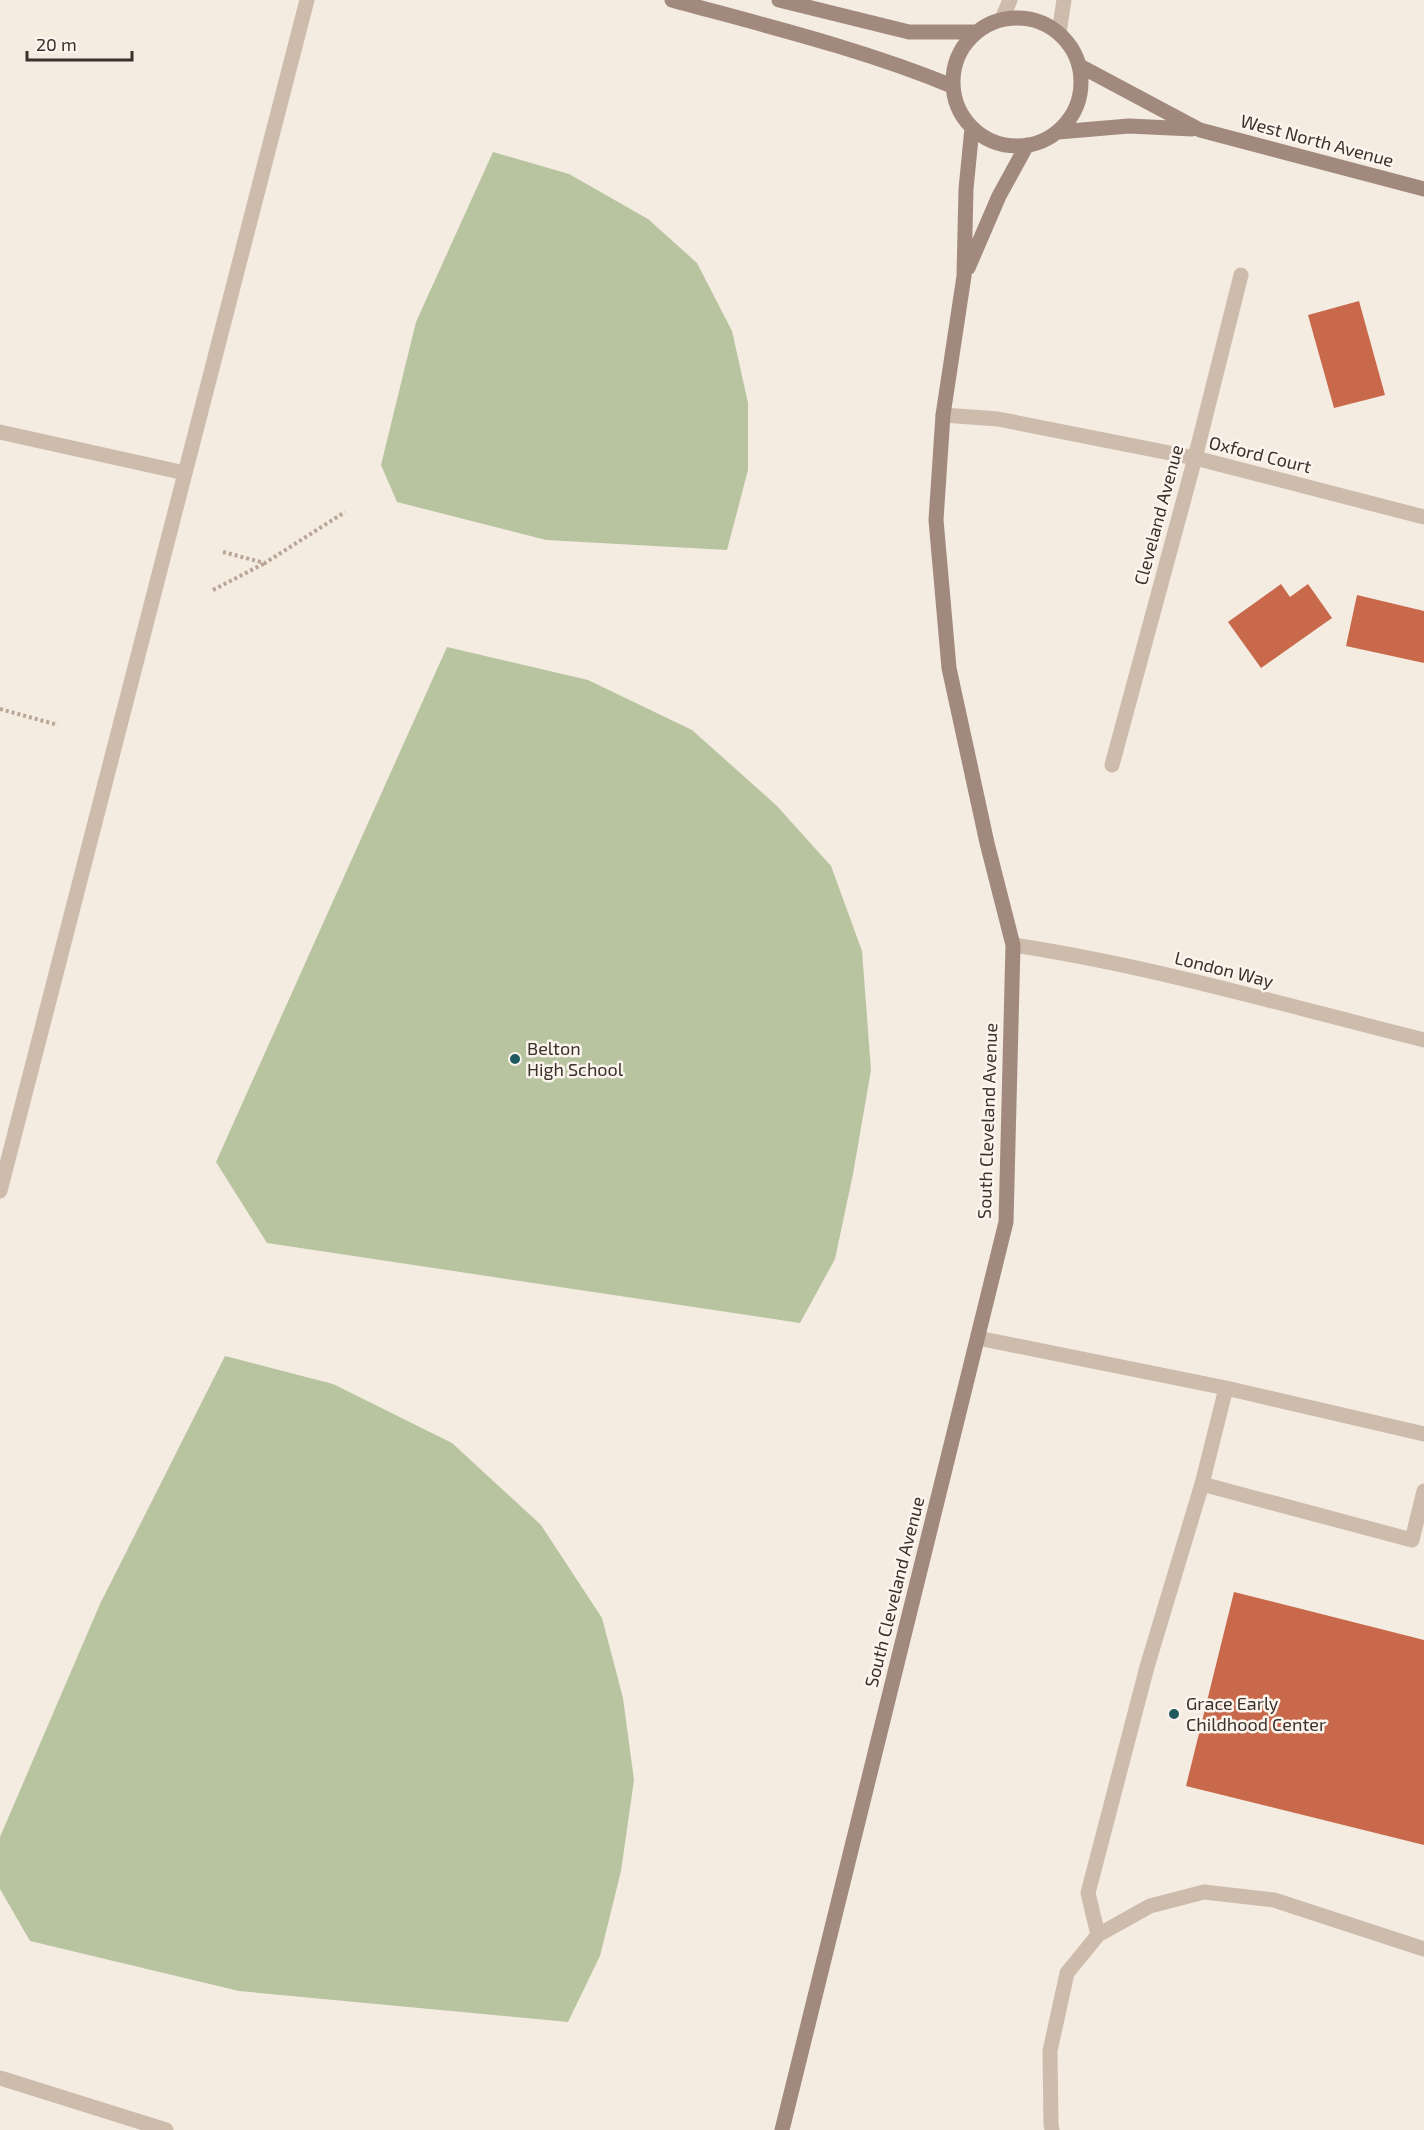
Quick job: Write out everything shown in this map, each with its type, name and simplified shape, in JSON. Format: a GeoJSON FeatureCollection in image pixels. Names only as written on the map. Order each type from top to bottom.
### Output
{"type":"FeatureCollection","features":[{"type":"Feature","properties":{"kind":"street"},"geometry":{"type":"LineString","coordinates":[[0,1191],[307,0]]}},
{"type":"Feature","properties":{"kind":"street"},"geometry":{"type":"LineString","coordinates":[[672,0],[778,27],[902,65],[952,86]]}},
{"type":"Feature","properties":{"kind":"street"},"geometry":{"type":"LineString","coordinates":[[779,0],[909,32],[976,32]]}},
{"type":"Feature","properties":{"kind":"street"},"geometry":{"type":"LineString","coordinates":[[1002,19],[1010,0]]}},
{"type":"Feature","properties":{"kind":"street"},"geometry":{"type":"LineString","coordinates":[[1059,33],[1064,0]]}},
{"type":"Feature","properties":{"kind":"street"},"geometry":{"type":"LineString","coordinates":[[1028,146],[1008,145],[988,139],[972,128],[962,116],[952,86],[953,70],[958,55],[976,32],[989,24],[1002,19],[1023,18],[1042,22],[1059,33],[1072,48],[1080,66]]}},
{"type":"Feature","properties":{"kind":"street","name":"West North Avenue"},"geometry":{"type":"LineString","coordinates":[[1080,66],[1200,130]]}},
{"type":"Feature","properties":{"kind":"street","name":"West North Avenue"},"geometry":{"type":"LineString","coordinates":[[1028,146],[1058,132],[1070,118],[1078,102],[1082,85],[1080,66]]}},
{"type":"Feature","properties":{"kind":"street","name":"West North Avenue"},"geometry":{"type":"LineString","coordinates":[[1058,132],[1129,126],[1200,130],[1424,189]]}},
{"type":"Feature","properties":{"kind":"street","name":"South Cleveland Avenue"},"geometry":{"type":"LineString","coordinates":[[782,2130],[1006,1222],[1013,945],[987,843],[949,668],[936,520],[943,415],[964,276],[966,189],[972,128]]}},
{"type":"Feature","properties":{"kind":"street","name":"South Cleveland Avenue"},"geometry":{"type":"LineString","coordinates":[[964,276],[999,196],[1028,146]]}},
{"type":"Feature","properties":{"kind":"street","name":"Cleveland Avenue"},"geometry":{"type":"LineString","coordinates":[[1112,765],[1195,458],[1241,275]]}},
{"type":"Feature","properties":{"kind":"street","name":"Oxford Court"},"geometry":{"type":"LineString","coordinates":[[943,415],[998,419],[1195,458],[1424,517]]}},
{"type":"Feature","properties":{"kind":"street"},"geometry":{"type":"LineString","coordinates":[[0,432],[185,473]]}},
{"type":"Feature","properties":{"kind":"street","name":"London Way"},"geometry":{"type":"LineString","coordinates":[[1013,945],[1067,953],[1141,969],[1424,1040]]}},
{"type":"Feature","properties":{"kind":"street"},"geometry":{"type":"LineString","coordinates":[[978,1338],[1226,1388],[1424,1434]]}},
{"type":"Feature","properties":{"kind":"street"},"geometry":{"type":"LineString","coordinates":[[1098,1935],[1088,1893],[1147,1667],[1202,1484],[1226,1388]]}},
{"type":"Feature","properties":{"kind":"street"},"geometry":{"type":"LineString","coordinates":[[1202,1484],[1412,1540],[1424,1491]]}},
{"type":"Feature","properties":{"kind":"street"},"geometry":{"type":"LineString","coordinates":[[1052,2130],[1050,2051],[1067,1973],[1098,1935],[1149,1906],[1204,1892],[1274,1900],[1424,1949]]}},
{"type":"Feature","properties":{"kind":"street"},"geometry":{"type":"LineString","coordinates":[[0,2078],[166,2130]]}},
{"type":"Feature","properties":{"kind":"path"},"geometry":{"type":"LineString","coordinates":[[213,590],[265,563],[345,512]]}},
{"type":"Feature","properties":{"kind":"path"},"geometry":{"type":"LineString","coordinates":[[223,552],[265,563]]}},
{"type":"Feature","properties":{"kind":"path"},"geometry":{"type":"LineString","coordinates":[[0,709],[58,725]]}},
{"type":"Feature","properties":{"kind":"green space"},"geometry":{"type":"Polygon","coordinates":[[[493,152],[569,174],[648,219],[697,263],[732,331],[748,403],[748,470],[727,550],[546,540],[397,502],[381,465],[416,322],[493,152]]]}},
{"type":"Feature","properties":{"kind":"green space"},"geometry":{"type":"Polygon","coordinates":[[[447,647],[588,680],[692,730],[776,805],[831,866],[862,951],[871,1070],[835,1259],[800,1323],[267,1243],[216,1162],[447,647]]]}},
{"type":"Feature","properties":{"kind":"green space"},"geometry":{"type":"Polygon","coordinates":[[[225,1356],[333,1384],[452,1443],[541,1525],[602,1618],[623,1698],[634,1780],[621,1871],[600,1956],[568,2022],[239,1991],[30,1941],[0,1889],[0,1837],[100,1604],[225,1356]]]}},
{"type":"Feature","properties":{"kind":"building"},"geometry":{"type":"Polygon","coordinates":[[[1359,301],[1385,395],[1334,408],[1308,315],[1359,301]]]}},
{"type":"Feature","properties":{"kind":"building"},"geometry":{"type":"Polygon","coordinates":[[[1281,584],[1290,597],[1308,584],[1332,618],[1261,668],[1228,622],[1281,584]]]}},
{"type":"Feature","properties":{"kind":"building"},"geometry":{"type":"Polygon","coordinates":[[[1357,595],[1424,611],[1424,663],[1346,646],[1357,595]]]}},
{"type":"Feature","properties":{"kind":"building"},"geometry":{"type":"Polygon","coordinates":[[[1234,1592],[1424,1640],[1424,1845],[1186,1786],[1234,1592]]]}},
{"type":"Feature","properties":{"kind":"place","name":"Belton High School"},"geometry":{"type":"Point","coordinates":[515,1059]}},
{"type":"Feature","properties":{"kind":"place","name":"Grace Early Childhood Center"},"geometry":{"type":"Point","coordinates":[1174,1714]}}]}
